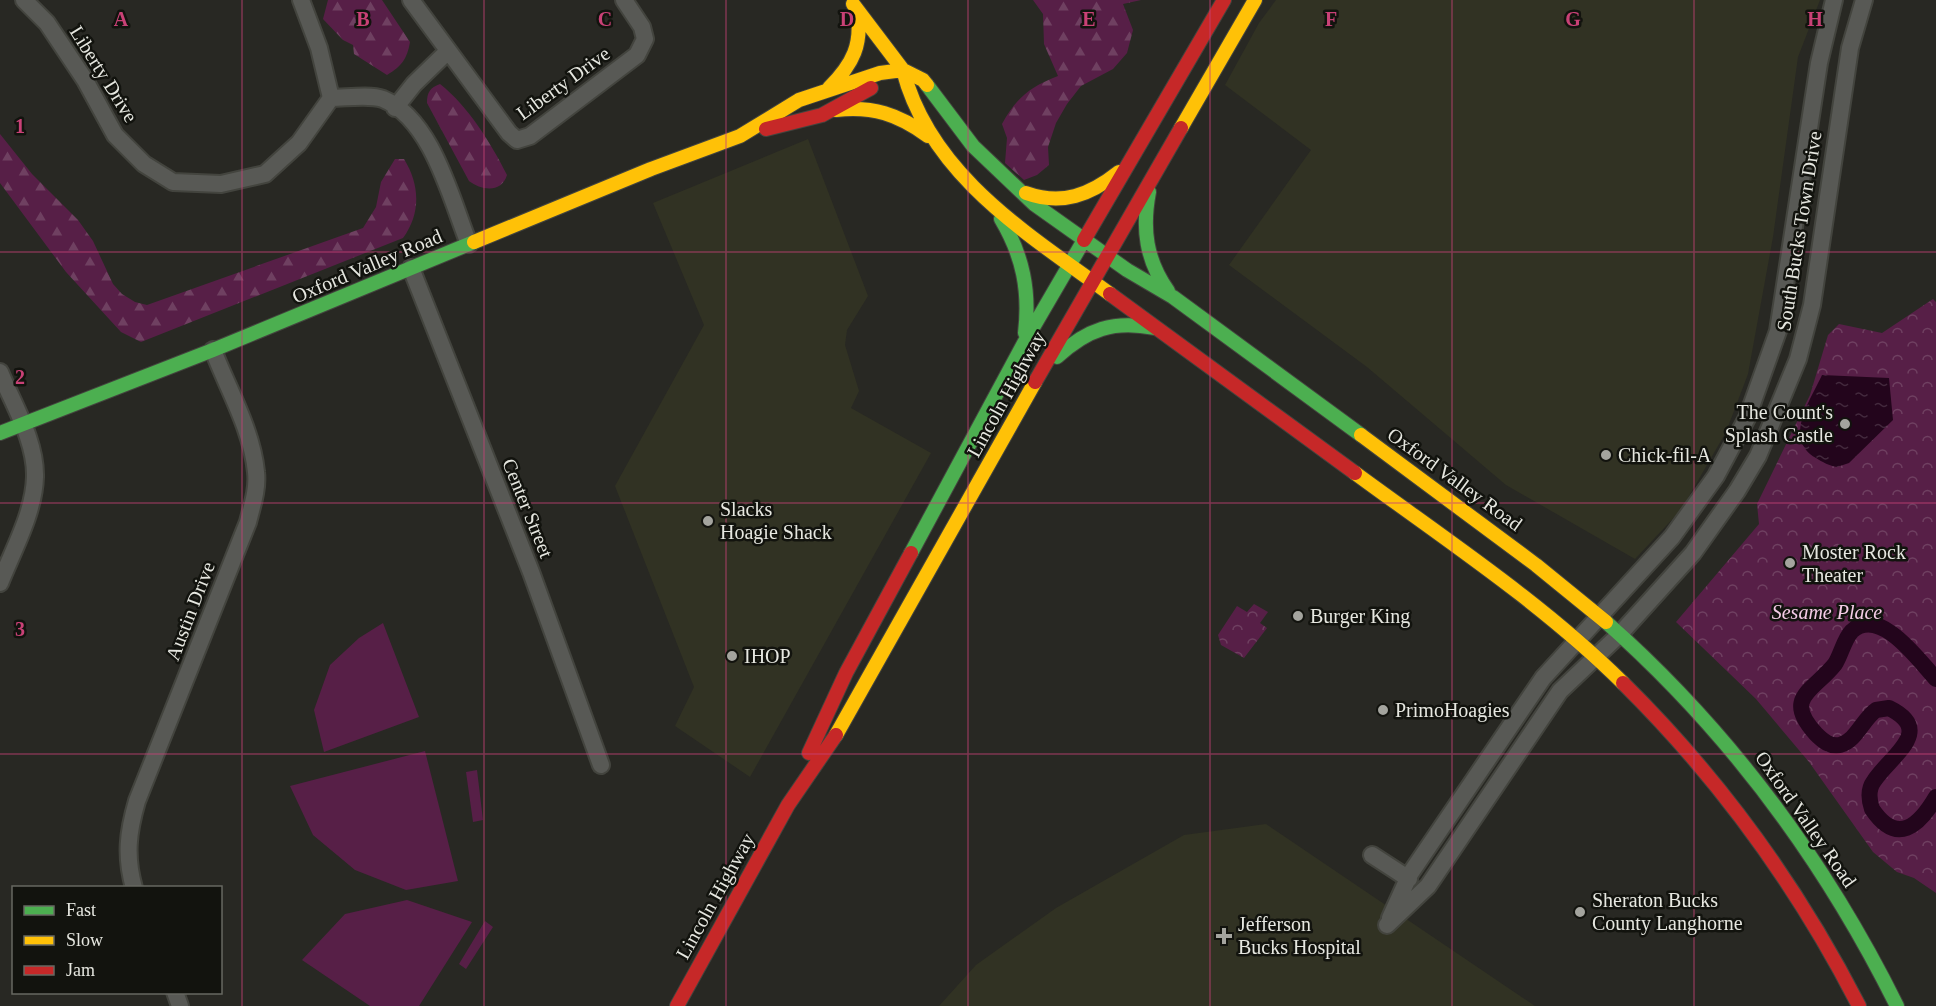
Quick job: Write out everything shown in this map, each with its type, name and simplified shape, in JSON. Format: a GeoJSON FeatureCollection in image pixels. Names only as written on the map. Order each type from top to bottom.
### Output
{"type":"FeatureCollection","features":[{"type":"Feature","properties":{"kind":"main road","name":"Lincoln Highway"},"geometry":{"type":"LineString","coordinates":[[788,805],[826,711],[1024,343],[1224,0]]}},
{"type":"Feature","properties":{"kind":"main road","name":"Lincoln Highway"},"geometry":{"type":"LineString","coordinates":[[677,1006],[788,805],[850,711],[1092,280],[1255,0]]}},
{"type":"Feature","properties":{"kind":"main road"},"geometry":{"type":"LineString","coordinates":[[853,5],[903,70],[907,92],[934,141]]}},
{"type":"Feature","properties":{"kind":"main road"},"geometry":{"type":"LineString","coordinates":[[829,88],[850,66],[857,54],[861,28],[853,5]]}},
{"type":"Feature","properties":{"kind":"main road","name":"Oxford Valley Road"},"geometry":{"type":"LineString","coordinates":[[748,132],[799,100],[829,88],[853,84],[880,73],[903,70],[923,80],[973,146],[1011,185],[1107,256],[1173,297],[1522,553],[1620,634],[1698,711],[1778,808],[1848,913],[1896,1006]]}},
{"type":"Feature","properties":{"kind":"main road","name":"Oxford Valley Road"},"geometry":{"type":"LineString","coordinates":[[0,433],[213,350],[748,132],[806,120],[832,111],[857,94],[884,83],[903,70]]}},
{"type":"Feature","properties":{"kind":"main road"},"geometry":{"type":"LineString","coordinates":[[832,111],[860,107],[886,111],[899,116],[934,141],[993,205],[1069,264],[1468,555],[1577,641],[1673,734],[1745,820],[1797,895],[1858,1006]]}},
{"type":"Feature","properties":{"kind":"main road"},"geometry":{"type":"LineString","coordinates":[[1011,185],[1040,199],[1057,201],[1091,192],[1127,166]]}},
{"type":"Feature","properties":{"kind":"main road"},"geometry":{"type":"LineString","coordinates":[[1151,180],[1145,210],[1146,245],[1160,280],[1173,297]]}},
{"type":"Feature","properties":{"kind":"main road"},"geometry":{"type":"LineString","coordinates":[[993,205],[1012,236],[1026,274],[1028,296],[1024,343]]}},
{"type":"Feature","properties":{"kind":"main road"},"geometry":{"type":"LineString","coordinates":[[1037,377],[1070,343],[1097,327],[1115,323],[1133,323],[1159,329]]}},
{"type":"Feature","properties":{"kind":"street","name":"Liberty Drive"},"geometry":{"type":"LineString","coordinates":[[24,0],[47,22],[85,80],[115,135],[144,164],[173,182],[221,184],[265,174],[299,143],[331,98]]}},
{"type":"Feature","properties":{"kind":"street"},"geometry":{"type":"LineString","coordinates":[[301,0],[320,48],[331,98],[382,99],[410,117],[426,138],[469,244]]}},
{"type":"Feature","properties":{"kind":"street","name":"Liberty Drive"},"geometry":{"type":"LineString","coordinates":[[411,0],[509,133],[517,140],[530,136],[637,55],[645,39],[642,27],[624,0]]}},
{"type":"Feature","properties":{"kind":"street","name":"South Bucks Town Drive"},"geometry":{"type":"LineString","coordinates":[[1834,0],[1819,63],[1786,283],[1772,355],[1747,418],[1700,500],[1672,537],[1543,678],[1409,879],[1387,925],[1428,886],[1560,691],[1620,634],[1693,553],[1737,491],[1758,456],[1786,392],[1812,305],[1850,48],[1864,0]]}},
{"type":"Feature","properties":{"kind":"street"},"geometry":{"type":"LineString","coordinates":[[395,108],[414,84],[448,51]]}},
{"type":"Feature","properties":{"kind":"street","name":"Center Street"},"geometry":{"type":"LineString","coordinates":[[411,268],[531,572],[601,765]]}},
{"type":"Feature","properties":{"kind":"street","name":"Austin Drive"},"geometry":{"type":"LineString","coordinates":[[134,886],[127,853],[129,831],[137,801],[248,522],[255,495],[256,473],[249,439],[213,350]]}},
{"type":"Feature","properties":{"kind":"street"},"geometry":{"type":"LineString","coordinates":[[0,372],[29,443],[35,477],[27,513],[0,583]]}},
{"type":"Feature","properties":{"kind":"street"},"geometry":{"type":"LineString","coordinates":[[1372,855],[1409,879]]}},
{"type":"Feature","properties":{"kind":"shaded area"},"geometry":{"type":"Polygon","coordinates":[[[1276,0],[1820,0],[1798,57],[1773,237],[1748,374],[1726,432],[1681,510],[1635,559],[1506,485],[1367,367],[1229,265],[1311,150],[1225,85],[1259,23],[1276,0]]]}},
{"type":"Feature","properties":{"kind":"shaded area"},"geometry":{"type":"Polygon","coordinates":[[[808,139],[868,296],[847,330],[845,345],[859,391],[851,408],[931,453],[750,777],[675,726],[694,687],[615,486],[704,325],[653,203],[808,139]]]}},
{"type":"Feature","properties":{"kind":"shaded area","name":"Jefferson Bucks Hospital"},"geometry":{"type":"Polygon","coordinates":[[[1266,824],[1535,1006],[939,1006],[976,965],[1056,908],[1184,835],[1266,824]]]}},
{"type":"Feature","properties":{"kind":"green space"},"geometry":{"type":"Polygon","coordinates":[[[328,0],[382,0],[410,42],[400,65],[387,75],[354,54],[353,45],[343,40],[323,19],[328,0]]]}},
{"type":"Feature","properties":{"kind":"green space"},"geometry":{"type":"Polygon","coordinates":[[[1033,0],[1141,0],[1123,4],[1133,30],[1127,53],[1113,69],[1081,86],[1056,123],[1048,147],[1049,165],[1037,175],[1024,180],[1005,163],[1007,138],[1002,124],[1025,94],[1058,76],[1044,44],[1043,14],[1033,0]]]}},
{"type":"Feature","properties":{"kind":"green space"},"geometry":{"type":"Polygon","coordinates":[[[440,84],[469,114],[494,150],[507,175],[496,188],[479,187],[469,181],[427,103],[430,91],[440,84]]]}},
{"type":"Feature","properties":{"kind":"green space"},"geometry":{"type":"Polygon","coordinates":[[[0,134],[32,174],[78,220],[93,241],[113,284],[122,294],[135,302],[147,305],[363,228],[376,207],[381,182],[395,159],[404,159],[413,179],[415,209],[413,219],[403,238],[141,342],[121,332],[66,272],[0,183],[0,134]]]}},
{"type":"Feature","properties":{"kind":"green space","name":"Sesame Place"},"geometry":{"type":"Polygon","coordinates":[[[1933,299],[1936,302],[1936,893],[1914,878],[1897,872],[1873,852],[1809,762],[1756,699],[1676,622],[1759,524],[1757,504],[1810,395],[1828,335],[1839,324],[1882,333],[1933,299]]]}},
{"type":"Feature","properties":{"kind":"green space"},"geometry":{"type":"Polygon","coordinates":[[[1254,604],[1268,612],[1260,623],[1267,628],[1244,658],[1221,645],[1218,635],[1237,606],[1247,612],[1254,604]]]}},
{"type":"Feature","properties":{"kind":"green space"},"geometry":{"type":"Polygon","coordinates":[[[383,623],[419,717],[324,752],[314,710],[330,665],[359,638],[383,623]]]}},
{"type":"Feature","properties":{"kind":"green space"},"geometry":{"type":"Polygon","coordinates":[[[425,751],[458,881],[406,890],[355,870],[313,835],[290,786],[425,751]]]}},
{"type":"Feature","properties":{"kind":"green space"},"geometry":{"type":"Polygon","coordinates":[[[477,770],[483,820],[473,822],[466,772],[477,770]]]}},
{"type":"Feature","properties":{"kind":"green space"},"geometry":{"type":"Polygon","coordinates":[[[407,900],[472,922],[419,1006],[370,1006],[302,960],[345,914],[407,900]]]}},
{"type":"Feature","properties":{"kind":"green space"},"geometry":{"type":"Polygon","coordinates":[[[485,921],[493,927],[466,969],[459,964],[485,921]]]}},
{"type":"Feature","properties":{"kind":"water","name":"The Count's Splash Castle"},"geometry":{"type":"Polygon","coordinates":[[[1822,375],[1889,378],[1893,420],[1849,463],[1837,467],[1816,458],[1806,450],[1801,441],[1802,419],[1822,375]]]}},
{"type":"Feature","properties":{"kind":"waterway"},"geometry":{"type":"LineString","coordinates":[[1936,679],[1910,649],[1887,630],[1875,625],[1863,625],[1849,634],[1835,664],[1805,695],[1802,703],[1806,721],[1821,739],[1833,745],[1840,745],[1851,739],[1876,710],[1889,708],[1903,717],[1909,726],[1909,735],[1905,744],[1874,781],[1870,791],[1872,809],[1890,827],[1907,828],[1915,823],[1936,797]]}},
{"type":"Feature","properties":{"kind":"traffic: fast"},"geometry":{"type":"LineString","coordinates":[[927,85],[973,146],[1034,204],[1127,270],[1173,297],[1361,435]]}},
{"type":"Feature","properties":{"kind":"traffic: fast"},"geometry":{"type":"LineString","coordinates":[[1149,192],[1146,231],[1150,256],[1168,291]]}},
{"type":"Feature","properties":{"kind":"traffic: fast"},"geometry":{"type":"LineString","coordinates":[[1001,219],[1015,247],[1023,274],[1026,303],[1025,333]]}},
{"type":"Feature","properties":{"kind":"traffic: fast"},"geometry":{"type":"LineString","coordinates":[[911,553],[1024,343],[1084,240]]}},
{"type":"Feature","properties":{"kind":"traffic: fast"},"geometry":{"type":"LineString","coordinates":[[0,433],[213,350],[474,242]]}},
{"type":"Feature","properties":{"kind":"traffic: fast"},"geometry":{"type":"LineString","coordinates":[[1057,357],[1090,333],[1102,329],[1126,325],[1154,328]]}},
{"type":"Feature","properties":{"kind":"traffic: fast"},"geometry":{"type":"LineString","coordinates":[[1606,622],[1693,707],[1770,800],[1838,899],[1897,1006]]}},
{"type":"Feature","properties":{"kind":"traffic: slow"},"geometry":{"type":"LineString","coordinates":[[1181,128],[1255,0]]}},
{"type":"Feature","properties":{"kind":"traffic: slow"},"geometry":{"type":"LineString","coordinates":[[853,4],[903,70]]}},
{"type":"Feature","properties":{"kind":"traffic: slow"},"geometry":{"type":"LineString","coordinates":[[829,88],[850,62],[854,53],[859,33],[857,10]]}},
{"type":"Feature","properties":{"kind":"traffic: slow"},"geometry":{"type":"LineString","coordinates":[[903,70],[916,107],[935,141],[959,171],[986,199],[1016,224],[1110,294]]}},
{"type":"Feature","properties":{"kind":"traffic: slow"},"geometry":{"type":"LineString","coordinates":[[474,242],[651,169],[740,136],[799,100],[880,73],[903,70],[923,80],[927,85]]}},
{"type":"Feature","properties":{"kind":"traffic: slow"},"geometry":{"type":"LineString","coordinates":[[836,110],[862,109],[885,113],[906,122],[928,136]]}},
{"type":"Feature","properties":{"kind":"traffic: slow"},"geometry":{"type":"LineString","coordinates":[[1026,193],[1052,198],[1075,196],[1097,187],[1119,172]]}},
{"type":"Feature","properties":{"kind":"traffic: slow"},"geometry":{"type":"LineString","coordinates":[[836,735],[1035,382]]}},
{"type":"Feature","properties":{"kind":"traffic: slow"},"geometry":{"type":"LineString","coordinates":[[1361,435],[1536,565],[1606,622]]}},
{"type":"Feature","properties":{"kind":"traffic: slow"},"geometry":{"type":"LineString","coordinates":[[1355,473],[1527,599],[1623,683]]}},
{"type":"Feature","properties":{"kind":"traffic: jam"},"geometry":{"type":"LineString","coordinates":[[1084,240],[1224,0]]}},
{"type":"Feature","properties":{"kind":"traffic: jam"},"geometry":{"type":"LineString","coordinates":[[766,129],[822,115],[871,88]]}},
{"type":"Feature","properties":{"kind":"traffic: jam"},"geometry":{"type":"LineString","coordinates":[[1035,382],[1181,128]]}},
{"type":"Feature","properties":{"kind":"traffic: jam"},"geometry":{"type":"LineString","coordinates":[[1110,294],[1355,473]]}},
{"type":"Feature","properties":{"kind":"traffic: jam"},"geometry":{"type":"LineString","coordinates":[[809,753],[846,673],[911,553]]}},
{"type":"Feature","properties":{"kind":"traffic: jam"},"geometry":{"type":"LineString","coordinates":[[1623,683],[1692,757],[1754,835],[1809,918],[1859,1006]]}},
{"type":"Feature","properties":{"kind":"traffic: jam"},"geometry":{"type":"LineString","coordinates":[[677,1006],[788,805],[836,735]]}},
{"type":"Feature","properties":{"kind":"place","name":"The Count's Splash Castle"},"geometry":{"type":"Point","coordinates":[1845,424]}},
{"type":"Feature","properties":{"kind":"place","name":"Chick-fil-A"},"geometry":{"type":"Point","coordinates":[1606,455]}},
{"type":"Feature","properties":{"kind":"place","name":"Slacks Hoagie Shack"},"geometry":{"type":"Point","coordinates":[708,521]}},
{"type":"Feature","properties":{"kind":"place","name":"Moster Rock Theater"},"geometry":{"type":"Point","coordinates":[1790,563]}},
{"type":"Feature","properties":{"kind":"place","name":"Burger King"},"geometry":{"type":"Point","coordinates":[1298,616]}},
{"type":"Feature","properties":{"kind":"place","name":"IHOP"},"geometry":{"type":"Point","coordinates":[732,656]}},
{"type":"Feature","properties":{"kind":"place","name":"PrimoHoagies"},"geometry":{"type":"Point","coordinates":[1383,710]}},
{"type":"Feature","properties":{"kind":"place","name":"Sheraton Bucks County Langhorne"},"geometry":{"type":"Point","coordinates":[1580,912]}},
{"type":"Feature","properties":{"kind":"place","name":"Jefferson Bucks Hospital"},"geometry":{"type":"Point","coordinates":[1224,936]}}]}
